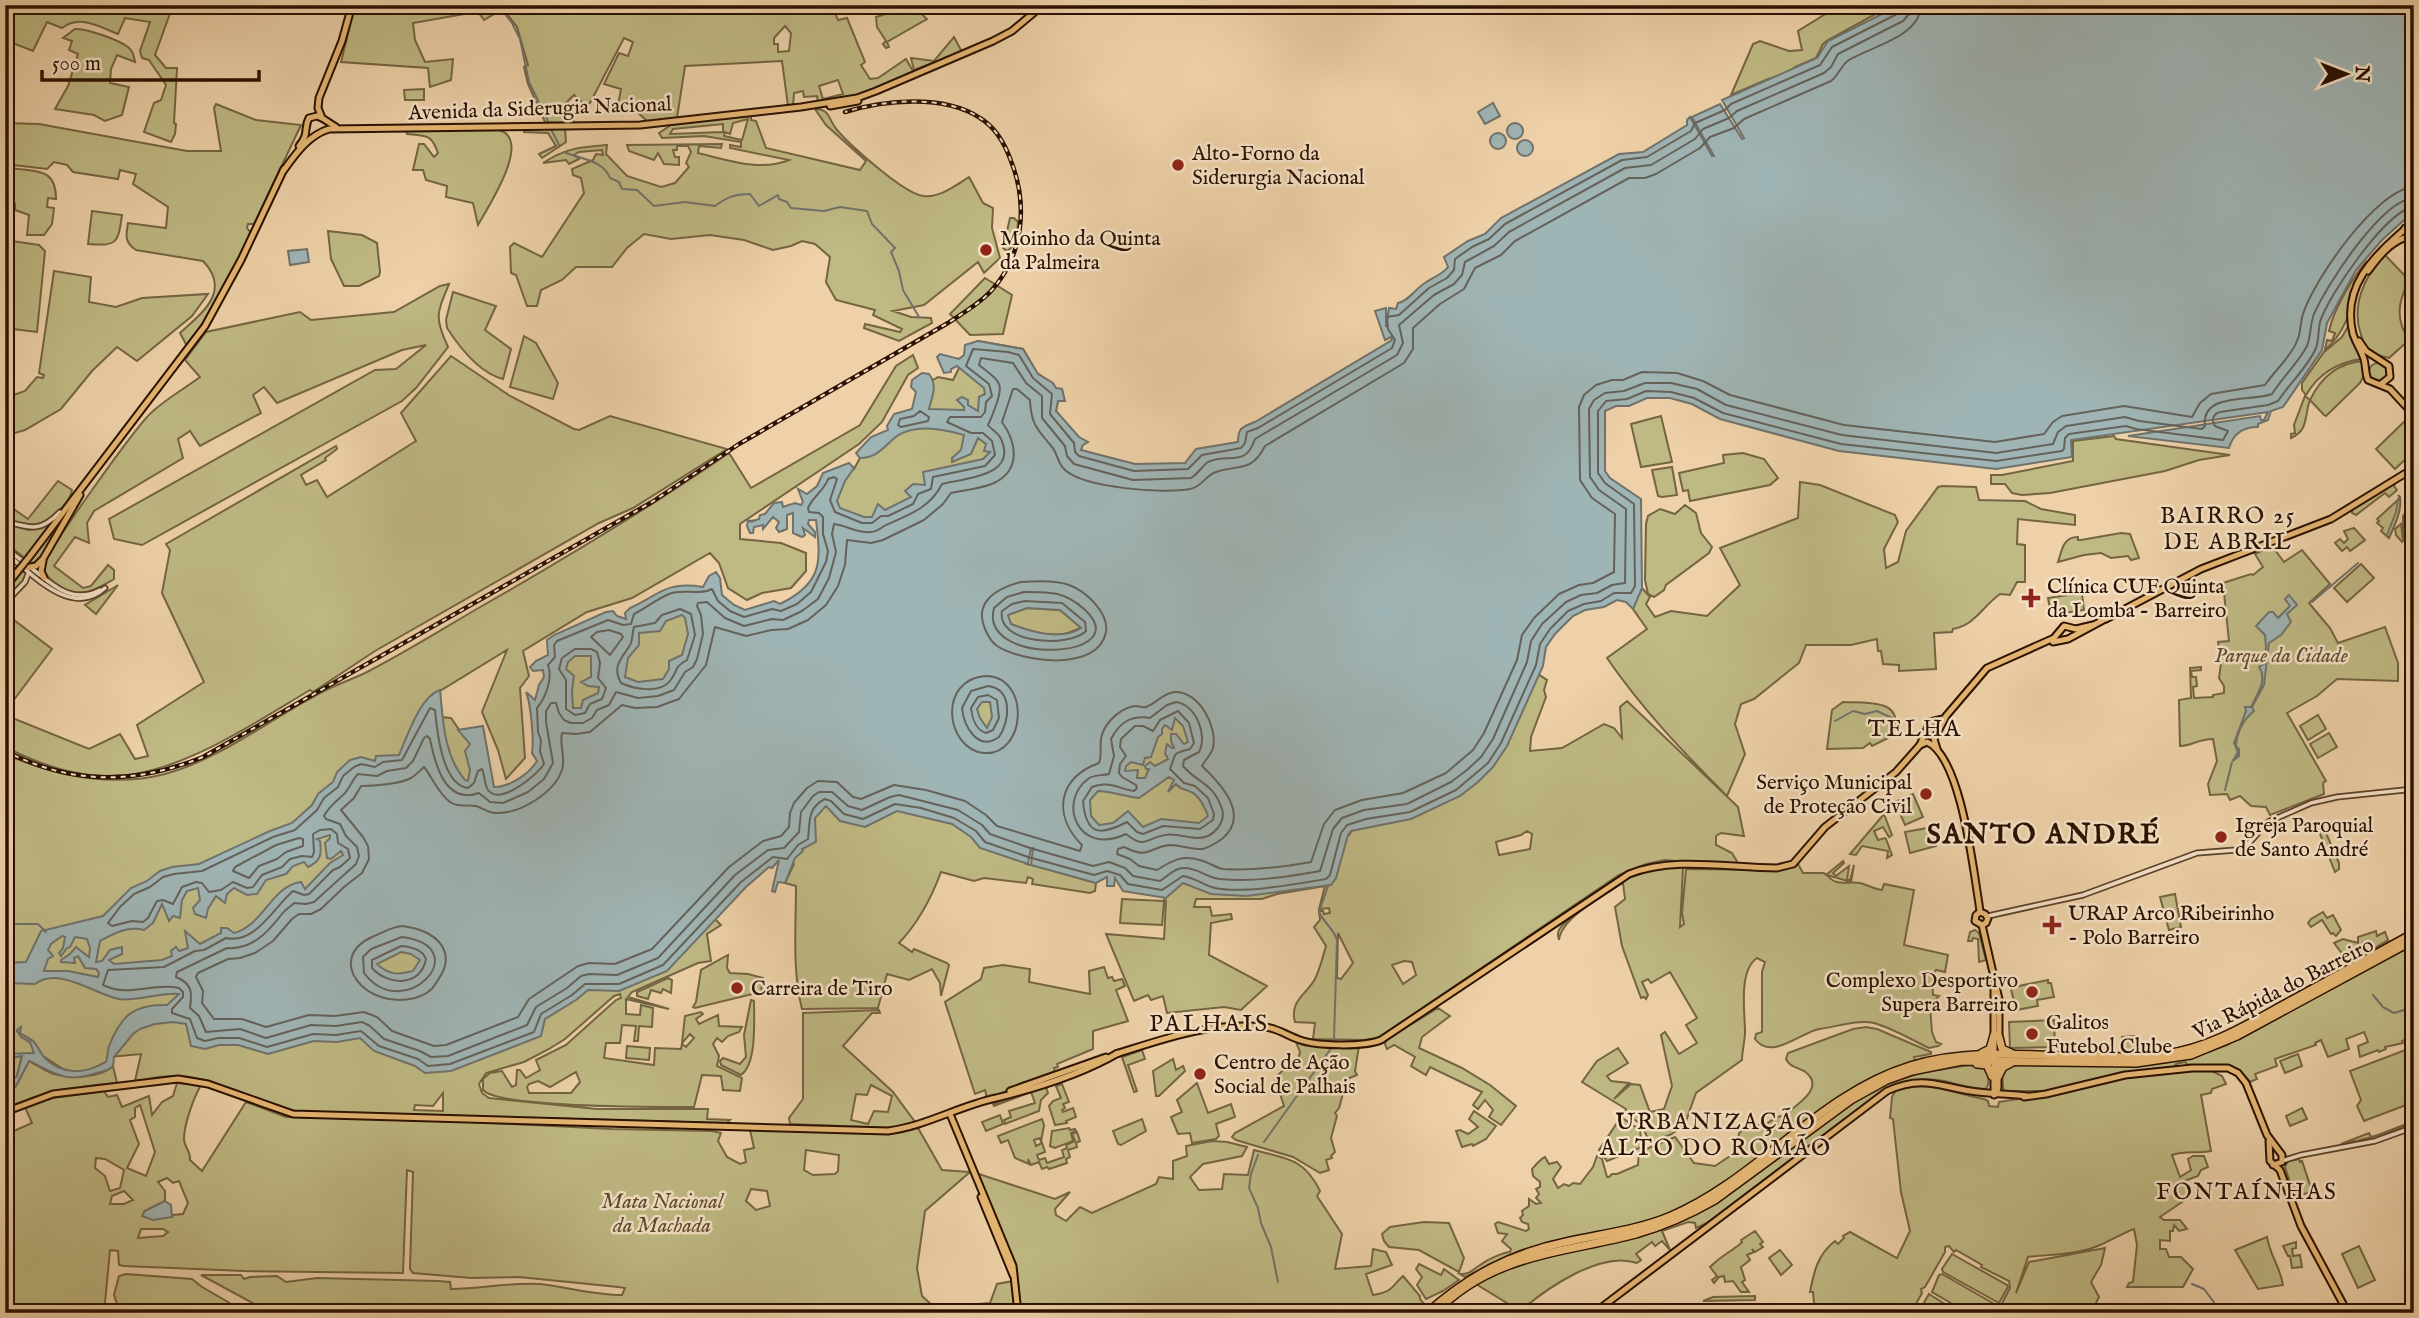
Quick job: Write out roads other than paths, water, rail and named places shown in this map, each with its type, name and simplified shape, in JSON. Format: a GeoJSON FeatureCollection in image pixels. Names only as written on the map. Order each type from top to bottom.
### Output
{"type":"FeatureCollection","features":[{"type":"Feature","properties":{"kind":"highway","name":"Via Rápida do Barreiro"},"geometry":{"type":"LineString","coordinates":[[1435,1313],[1475,1281],[1516,1261],[1633,1235],[1696,1211],[1715,1200],[1851,1100],[1887,1080],[1931,1066],[1962,1061],[1996,1058],[2145,1057],[2195,1048],[2215,1041],[2414,933]]}},
{"type":"Feature","properties":{"kind":"highway","name":"Via Rápida do Barreiro"},"geometry":{"type":"LineString","coordinates":[[2022,1058],[2136,1063],[2192,1055],[2237,1036],[2414,940]]}},
{"type":"Feature","properties":{"kind":"highway"},"geometry":{"type":"LineString","coordinates":[[1997,1036],[2003,1050],[2022,1058]]}},
{"type":"Feature","properties":{"kind":"highway"},"geometry":{"type":"LineString","coordinates":[[1973,1055],[1990,1049],[1997,1036]]}},
{"type":"Feature","properties":{"kind":"highway","name":"Via Rápida do Barreiro"},"geometry":{"type":"LineString","coordinates":[[1427,1313],[1468,1280],[1503,1261],[1565,1242],[1633,1228],[1670,1217],[1690,1207],[1725,1186],[1843,1099],[1873,1081],[1913,1065],[1973,1055],[1996,1058]]}},
{"type":"Feature","properties":{"kind":"highway"},"geometry":{"type":"LineString","coordinates":[[1995,1087],[2005,1065],[2022,1058]]}},
{"type":"Feature","properties":{"kind":"highway"},"geometry":{"type":"LineString","coordinates":[[1931,1066],[1985,1065],[1990,1068],[1995,1087]]}},
{"type":"Feature","properties":{"kind":"main road"},"geometry":{"type":"LineString","coordinates":[[284,170],[325,126],[318,108],[319,98],[347,26],[352,5]]}},
{"type":"Feature","properties":{"kind":"main road","name":"Avenida da Siderugia Nacional"},"geometry":{"type":"LineString","coordinates":[[320,133],[342,129],[640,125],[801,107],[856,98],[993,41],[1012,31],[1043,5]]}},
{"type":"Feature","properties":{"kind":"main road"},"geometry":{"type":"LineString","coordinates":[[27,569],[30,556],[205,326],[225,293],[288,159],[305,138],[307,123],[333,64]]}},
{"type":"Feature","properties":{"kind":"main road"},"geometry":{"type":"LineString","coordinates":[[311,117],[317,116],[342,129]]}},
{"type":"Feature","properties":{"kind":"main road"},"geometry":{"type":"LineString","coordinates":[[308,129],[312,133],[320,133]]}},
{"type":"Feature","properties":{"kind":"main road"},"geometry":{"type":"LineString","coordinates":[[2414,221],[2372,258],[2354,297],[2351,318],[2368,380],[2390,389],[2414,413]]}},
{"type":"Feature","properties":{"kind":"main road"},"geometry":{"type":"LineString","coordinates":[[2403,229],[2412,230]]}},
{"type":"Feature","properties":{"kind":"main road"},"geometry":{"type":"LineString","coordinates":[[2403,229],[2400,235],[2414,242],[2412,230]]}},
{"type":"Feature","properties":{"kind":"main road"},"geometry":{"type":"LineString","coordinates":[[2379,385],[2388,379],[2391,372],[2384,361],[2366,351],[2360,343],[2355,329],[2355,304],[2368,271],[2397,241],[2410,237],[2412,230]]}},
{"type":"Feature","properties":{"kind":"main road"},"geometry":{"type":"LineString","coordinates":[[2366,369],[2369,363],[2377,359]]}},
{"type":"Feature","properties":{"kind":"main road"},"geometry":{"type":"LineString","coordinates":[[2388,379],[2414,413]]}},
{"type":"Feature","properties":{"kind":"main road"},"geometry":{"type":"LineString","coordinates":[[2039,645],[2072,636],[2210,565],[2314,527],[2414,468]]}},
{"type":"Feature","properties":{"kind":"main road"},"geometry":{"type":"LineString","coordinates":[[44,580],[41,571],[43,559],[91,476]]}},
{"type":"Feature","properties":{"kind":"main road"},"geometry":{"type":"LineString","coordinates":[[5,588],[43,559]]}},
{"type":"Feature","properties":{"kind":"main road"},"geometry":{"type":"LineString","coordinates":[[5,1112],[53,1094],[178,1079],[208,1084],[275,1110],[314,1116],[880,1131],[905,1129],[936,1119],[1172,1035],[1219,1027],[1267,1027],[1306,1042],[1367,1044],[1381,1040],[1629,874],[1667,864],[1777,868],[1793,864],[1825,827],[1896,772],[1927,741],[1937,724],[1987,668],[2039,645],[2059,633],[2063,626],[2071,628],[2093,625]]}},
{"type":"Feature","properties":{"kind":"main road"},"geometry":{"type":"LineString","coordinates":[[2071,628],[2072,636]]}},
{"type":"Feature","properties":{"kind":"main road"},"geometry":{"type":"LineString","coordinates":[[2059,633],[2064,639]]}},
{"type":"Feature","properties":{"kind":"main road"},"geometry":{"type":"LineString","coordinates":[[1927,741],[1929,724],[1937,724]]}},
{"type":"Feature","properties":{"kind":"main road"},"geometry":{"type":"LineString","coordinates":[[1927,741],[1937,749],[1950,771],[1961,804],[1980,912],[1975,919],[1977,924],[1982,925]]}},
{"type":"Feature","properties":{"kind":"main road"},"geometry":{"type":"LineString","coordinates":[[1980,912],[1987,916],[1987,921],[1982,925]]}},
{"type":"Feature","properties":{"kind":"main road"},"geometry":{"type":"LineString","coordinates":[[1982,925],[2000,1009],[1995,1087]]}},
{"type":"Feature","properties":{"kind":"main road"},"geometry":{"type":"LineString","coordinates":[[998,1097],[1051,1081],[1118,1053]]}},
{"type":"Feature","properties":{"kind":"main road"},"geometry":{"type":"LineString","coordinates":[[1995,1087],[2008,1094],[2027,1096],[2125,1075],[2228,1068],[2238,1073],[2246,1083],[2267,1135],[2270,1161],[2282,1176],[2301,1226],[2348,1313]]}},
{"type":"Feature","properties":{"kind":"main road"},"geometry":{"type":"LineString","coordinates":[[1051,1081],[1068,1083],[1074,1072]]}},
{"type":"Feature","properties":{"kind":"main road"},"geometry":{"type":"LineString","coordinates":[[1594,1313],[1883,1094],[1898,1086],[1916,1082],[1980,1093],[1995,1087]]}},
{"type":"Feature","properties":{"kind":"main road"},"geometry":{"type":"LineString","coordinates":[[1937,1084],[1966,1094],[1995,1087],[2027,1096]]}},
{"type":"Feature","properties":{"kind":"main road"},"geometry":{"type":"LineString","coordinates":[[1980,1093],[1995,1087]]}},
{"type":"Feature","properties":{"kind":"main road"},"geometry":{"type":"LineString","coordinates":[[955,1128],[962,1110]]}},
{"type":"Feature","properties":{"kind":"main road"},"geometry":{"type":"LineString","coordinates":[[950,1114],[1010,1256],[1015,1274],[1018,1313]]}},
{"type":"Feature","properties":{"kind":"main road"},"geometry":{"type":"LineString","coordinates":[[936,1119],[947,1121],[955,1128]]}},
{"type":"Feature","properties":{"kind":"main road"},"geometry":{"type":"LineString","coordinates":[[2267,1135],[2280,1153],[2282,1176]]}},
{"type":"Feature","properties":{"kind":"main road"},"geometry":{"type":"LineString","coordinates":[[2270,1154],[2280,1153]]}},
{"type":"Feature","properties":{"kind":"main road"},"geometry":{"type":"LineString","coordinates":[[2273,1165],[2282,1162]]}},
{"type":"Feature","properties":{"kind":"street"},"geometry":{"type":"LineString","coordinates":[[5,521],[24,527],[39,527],[48,524],[70,504]]}},
{"type":"Feature","properties":{"kind":"street"},"geometry":{"type":"LineString","coordinates":[[5,550],[27,569],[72,595],[89,595],[105,588],[91,597],[76,600],[62,596],[44,580],[34,579],[25,582],[5,603]]}},
{"type":"Feature","properties":{"kind":"street"},"geometry":{"type":"LineString","coordinates":[[25,582],[27,569]]}},
{"type":"Feature","properties":{"kind":"street"},"geometry":{"type":"LineString","coordinates":[[1987,916],[2073,898],[2197,853],[2241,849],[2267,822],[2311,803],[2337,797],[2414,789]]}},
{"type":"Feature","properties":{"kind":"street"},"geometry":{"type":"LineString","coordinates":[[2282,1162],[2301,1155],[2375,1142],[2414,1127]]}},
{"type":"Feature","properties":{"kind":"street"},"geometry":{"type":"LineString","coordinates":[[2280,1153],[2301,1155]]}},
{"type":"Feature","properties":{"kind":"water"},"geometry":{"type":"Polygon","coordinates":[[[1905,5],[2403,5],[2403,8],[2414,14],[2414,211],[2382,240],[2356,270],[2327,323],[2322,350],[2283,407],[2271,411],[2268,420],[2258,424],[2258,427],[2239,432],[2229,448],[2128,436],[2260,416],[2261,420],[2264,420],[2268,412],[2071,440],[2072,457],[1996,469],[1839,451],[1720,419],[1692,404],[1670,398],[1647,398],[1629,406],[1616,406],[1605,411],[1605,471],[1610,478],[1641,499],[1642,588],[1633,609],[1626,602],[1617,600],[1604,607],[1585,610],[1573,616],[1546,647],[1543,666],[1507,746],[1493,767],[1460,796],[1411,819],[1351,831],[1336,878],[1331,885],[1246,896],[1211,894],[1183,883],[1166,898],[1123,891],[1115,878],[1114,886],[1107,886],[1107,877],[1096,883],[1031,865],[1033,848],[1028,864],[980,848],[971,837],[952,824],[897,811],[865,827],[840,821],[826,806],[815,818],[816,842],[802,849],[795,858],[785,883],[778,882],[775,892],[772,891],[779,860],[746,887],[667,971],[619,991],[588,990],[545,1019],[541,1036],[451,1071],[425,1073],[415,1066],[374,1051],[360,1038],[337,1042],[314,1041],[268,1054],[238,1045],[219,1045],[205,1049],[191,1046],[186,1024],[173,1022],[140,1029],[114,1057],[113,1066],[83,1077],[67,1077],[53,1073],[29,1061],[16,1086],[5,1094],[5,1087],[17,1076],[22,1056],[7,1059],[5,1062],[5,1054],[34,1053],[30,1042],[21,1037],[17,1030],[21,1027],[20,1033],[34,1042],[51,1063],[66,1070],[82,1071],[106,1062],[109,1046],[118,1027],[130,1014],[145,1007],[167,1005],[179,994],[125,1000],[55,978],[44,979],[35,984],[5,983],[5,963],[26,962],[41,931],[103,916],[131,888],[160,871],[199,864],[292,823],[312,805],[318,794],[333,782],[337,772],[350,760],[361,757],[375,761],[376,756],[399,755],[420,708],[440,690],[449,749],[465,780],[468,781],[470,770],[465,751],[470,744],[458,730],[483,726],[494,787],[513,782],[537,761],[532,753],[532,722],[526,692],[535,700],[544,677],[543,670],[533,671],[530,667],[548,655],[547,640],[554,635],[606,612],[613,611],[617,616],[626,619],[625,613],[630,608],[671,587],[703,587],[709,576],[716,572],[720,578],[722,595],[734,605],[745,610],[774,601],[780,604],[804,588],[816,570],[819,548],[816,520],[809,520],[808,524],[815,532],[815,537],[803,528],[805,535],[802,537],[793,533],[793,513],[787,515],[787,529],[779,532],[776,528],[779,522],[773,517],[763,529],[763,525],[754,527],[753,533],[750,533],[747,526],[748,520],[751,522],[759,519],[774,503],[782,502],[783,507],[795,503],[801,505],[803,502],[798,489],[807,494],[817,486],[823,473],[849,463],[854,468],[837,501],[840,508],[864,517],[872,517],[878,504],[885,510],[911,497],[905,491],[913,484],[925,485],[923,472],[983,459],[990,452],[984,451],[986,444],[978,438],[971,454],[952,462],[952,458],[961,450],[964,435],[930,428],[905,432],[872,456],[860,458],[856,453],[871,437],[888,430],[887,426],[894,414],[912,409],[916,392],[911,387],[912,380],[922,373],[929,374],[933,383],[934,391],[929,409],[964,410],[957,400],[962,397],[978,411],[979,397],[985,394],[984,388],[957,366],[951,369],[951,372],[944,373],[937,357],[940,354],[959,359],[964,355],[965,345],[978,341],[1023,349],[1038,374],[1053,383],[1056,388],[1062,389],[1065,401],[1058,401],[1056,411],[1079,437],[1088,442],[1081,450],[1135,464],[1185,463],[1196,449],[1238,442],[1240,431],[1244,427],[1392,340],[1391,337],[1385,340],[1375,311],[1386,308],[1386,327],[1389,308],[1396,309],[1398,303],[1443,272],[1448,267],[1444,257],[1468,241],[1485,234],[1501,218],[1619,154],[1643,152],[1687,125],[1690,117],[1714,156],[1692,117],[1720,104],[1742,139],[1744,138],[1722,100],[1817,58],[1828,41],[1905,5]],[[1027,608],[1008,615],[1011,624],[1056,635],[1081,628],[1060,610],[1027,608]],[[682,615],[666,621],[660,631],[639,633],[639,645],[628,658],[625,677],[638,682],[663,679],[669,669],[669,661],[682,655],[688,634],[685,618],[682,615]],[[575,656],[568,662],[566,669],[574,676],[573,708],[581,708],[583,700],[598,693],[599,687],[581,682],[591,677],[591,656],[575,656]],[[982,702],[977,709],[987,728],[992,717],[990,702],[982,702]],[[1175,718],[1172,730],[1165,725],[1151,757],[1145,758],[1143,765],[1131,762],[1125,771],[1138,770],[1137,778],[1145,778],[1149,769],[1145,766],[1150,762],[1155,766],[1168,759],[1165,753],[1167,744],[1174,748],[1171,734],[1176,734],[1184,744],[1188,742],[1183,726],[1175,718]],[[1169,777],[1139,798],[1098,791],[1090,800],[1091,816],[1099,825],[1113,823],[1128,811],[1143,827],[1161,819],[1199,823],[1208,816],[1202,802],[1189,791],[1176,784],[1168,792],[1174,780],[1169,777]],[[330,835],[317,839],[320,841],[320,857],[312,865],[308,867],[304,862],[293,866],[286,874],[266,880],[257,894],[247,895],[234,888],[227,894],[225,903],[216,896],[206,918],[195,914],[193,908],[200,900],[198,888],[187,891],[182,900],[180,918],[173,916],[169,921],[162,904],[153,923],[144,930],[127,930],[100,941],[96,962],[102,961],[110,950],[122,947],[122,954],[109,960],[114,964],[162,960],[172,956],[171,951],[176,947],[179,951],[188,948],[185,931],[200,944],[221,933],[221,928],[227,928],[234,933],[244,929],[282,891],[301,882],[305,889],[330,863],[343,855],[341,851],[331,859],[327,858],[325,843],[330,835]],[[62,936],[51,944],[48,950],[53,956],[48,959],[44,971],[68,971],[98,977],[96,969],[85,968],[78,956],[74,958],[75,963],[61,962],[76,947],[89,957],[87,939],[75,937],[61,956],[59,953],[65,937],[62,936]],[[401,952],[377,964],[385,970],[398,973],[413,971],[420,960],[401,952]]]}},
{"type":"Feature","properties":{"kind":"water"},"geometry":{"type":"Polygon","coordinates":[[[1493,103],[1500,116],[1485,124],[1478,112],[1493,103]]]}},
{"type":"Feature","properties":{"kind":"water"},"geometry":{"type":"Polygon","coordinates":[[[1512,123],[1518,123],[1523,131],[1521,137],[1512,139],[1507,134],[1507,128],[1512,123]]]}},
{"type":"Feature","properties":{"kind":"water"},"geometry":{"type":"Polygon","coordinates":[[[1498,133],[1504,135],[1504,147],[1498,149],[1492,147],[1490,141],[1492,135],[1498,133]]]}},
{"type":"Feature","properties":{"kind":"water"},"geometry":{"type":"Polygon","coordinates":[[[1525,140],[1531,142],[1531,154],[1525,156],[1519,154],[1517,148],[1519,142],[1525,140]]]}},
{"type":"Feature","properties":{"kind":"water"},"geometry":{"type":"Polygon","coordinates":[[[307,249],[309,262],[290,265],[288,251],[307,249]]]}},
{"type":"Feature","properties":{"kind":"water"},"geometry":{"type":"Polygon","coordinates":[[[2289,595],[2297,605],[2287,614],[2291,622],[2281,635],[2269,643],[2264,685],[2252,707],[2254,711],[2239,731],[2236,746],[2239,749],[2239,756],[2233,761],[2238,752],[2234,743],[2246,711],[2245,707],[2251,707],[2262,682],[2259,667],[2264,664],[2265,635],[2256,626],[2269,612],[2273,612],[2278,618],[2290,606],[2285,599],[2289,595]]]}},
{"type":"Feature","properties":{"kind":"water"},"geometry":{"type":"Polygon","coordinates":[[[165,1201],[171,1205],[172,1217],[153,1220],[142,1216],[145,1211],[165,1201]]]}},
{"type":"Feature","properties":{"kind":"waterway"},"geometry":{"type":"LineString","coordinates":[[498,5],[520,39],[529,82],[549,123]]}},
{"type":"Feature","properties":{"kind":"waterway"},"geometry":{"type":"LineString","coordinates":[[551,129],[559,145]]}},
{"type":"Feature","properties":{"kind":"waterway"},"geometry":{"type":"LineString","coordinates":[[564,152],[597,164],[610,178],[619,182],[622,189],[637,190],[654,206],[685,202],[715,206],[731,197],[750,194],[759,206],[778,195],[779,199],[787,202],[791,208],[824,211],[840,207],[867,211],[872,224],[895,248],[891,252],[903,290],[919,317]]}},
{"type":"Feature","properties":{"kind":"waterway"},"geometry":{"type":"LineString","coordinates":[[2387,535],[2398,499]]}},
{"type":"Feature","properties":{"kind":"waterway"},"geometry":{"type":"LineString","coordinates":[[2312,602],[2358,563]]}},
{"type":"Feature","properties":{"kind":"waterway"},"geometry":{"type":"LineString","coordinates":[[1835,721],[1853,711],[1865,714],[1877,711],[1892,718]]}},
{"type":"Feature","properties":{"kind":"waterway"},"geometry":{"type":"LineString","coordinates":[[2233,760],[2238,750],[2235,744]]}},
{"type":"Feature","properties":{"kind":"waterway"},"geometry":{"type":"LineString","coordinates":[[2225,790],[2232,762]]}},
{"type":"Feature","properties":{"kind":"waterway"},"geometry":{"type":"LineString","coordinates":[[1328,886],[1319,912],[1337,940],[1334,1039]]}},
{"type":"Feature","properties":{"kind":"waterway"},"geometry":{"type":"LineString","coordinates":[[5,924],[38,924],[46,932]]}},
{"type":"Feature","properties":{"kind":"waterway"},"geometry":{"type":"LineString","coordinates":[[2373,995],[2383,1007],[2394,1013],[2414,1007]]}},
{"type":"Feature","properties":{"kind":"waterway"},"geometry":{"type":"LineString","coordinates":[[1264,1142],[1332,1047]]}},
{"type":"Feature","properties":{"kind":"waterway"},"geometry":{"type":"LineString","coordinates":[[1258,1155],[1249,1188],[1271,1247],[1278,1282]]}},
{"type":"Feature","properties":{"kind":"waterway"},"geometry":{"type":"LineString","coordinates":[[2192,1284],[2204,1289],[2222,1313]]}},
{"type":"Feature","properties":{"kind":"railway"},"geometry":{"type":"LineString","coordinates":[[5,751],[54,770],[103,777],[152,773],[203,757],[652,502],[739,444],[948,323],[976,304],[1002,277],[1010,262],[1020,229],[1020,194],[1009,155],[999,137],[980,118],[965,110],[932,102],[877,104],[845,112]]}},
{"type":"Feature","properties":{"kind":"place","name":"Alto-Forno da Siderurgia Nacional"},"geometry":{"type":"Point","coordinates":[1178,165]}},
{"type":"Feature","properties":{"kind":"place","name":"Moinho da Quinta da Palmeira"},"geometry":{"type":"Point","coordinates":[986,250]}},
{"type":"Feature","properties":{"kind":"place","name":"Clínica CUF Quinta da Lomba - Barreiro"},"geometry":{"type":"Point","coordinates":[2031,598]}},
{"type":"Feature","properties":{"kind":"place","name":"Serviço Municipal de Proteção Civil"},"geometry":{"type":"Point","coordinates":[1926,794]}},
{"type":"Feature","properties":{"kind":"place","name":"Igreja Paroquial de Santo André"},"geometry":{"type":"Point","coordinates":[2221,837]}},
{"type":"Feature","properties":{"kind":"place","name":"URAP Arco Ribeirinho - Polo Barreiro"},"geometry":{"type":"Point","coordinates":[2052,925]}},
{"type":"Feature","properties":{"kind":"place","name":"Carreira de Tiro"},"geometry":{"type":"Point","coordinates":[737,988]}},
{"type":"Feature","properties":{"kind":"place","name":"Complexo Desportivo Supera Barreiro"},"geometry":{"type":"Point","coordinates":[2032,992]}},
{"type":"Feature","properties":{"kind":"place","name":"Galitos Futebol Clube"},"geometry":{"type":"Point","coordinates":[2032,1034]}},
{"type":"Feature","properties":{"kind":"place","name":"Centro de Ação Social de Palhais"},"geometry":{"type":"Point","coordinates":[1200,1074]}},
{"type":"Feature","properties":{"kind":"district","name":"BAIRRO 25 DE ABRIL"},"geometry":{"type":"Point","coordinates":[2228,528]}},
{"type":"Feature","properties":{"kind":"district","name":"TELHA"},"geometry":{"type":"Point","coordinates":[1915,728]}},
{"type":"Feature","properties":{"kind":"district","name":"SANTO ANDRÉ"},"geometry":{"type":"Point","coordinates":[2044,833]}},
{"type":"Feature","properties":{"kind":"district","name":"PALHAIS"},"geometry":{"type":"Point","coordinates":[1209,1023]}},
{"type":"Feature","properties":{"kind":"district","name":"URBANIZAÇÃO ALTO DO ROMÃO"},"geometry":{"type":"Point","coordinates":[1716,1134]}},
{"type":"Feature","properties":{"kind":"district","name":"FONTAÍNHAS"},"geometry":{"type":"Point","coordinates":[2247,1191]}},
{"type":"Feature","properties":{"kind":"park label","name":"Parque da Cidade"},"geometry":{"type":"Point","coordinates":[2281,655]}},
{"type":"Feature","properties":{"kind":"park label","name":"Mata Nacional da Machada"},"geometry":{"type":"Point","coordinates":[662,1213]}}]}
